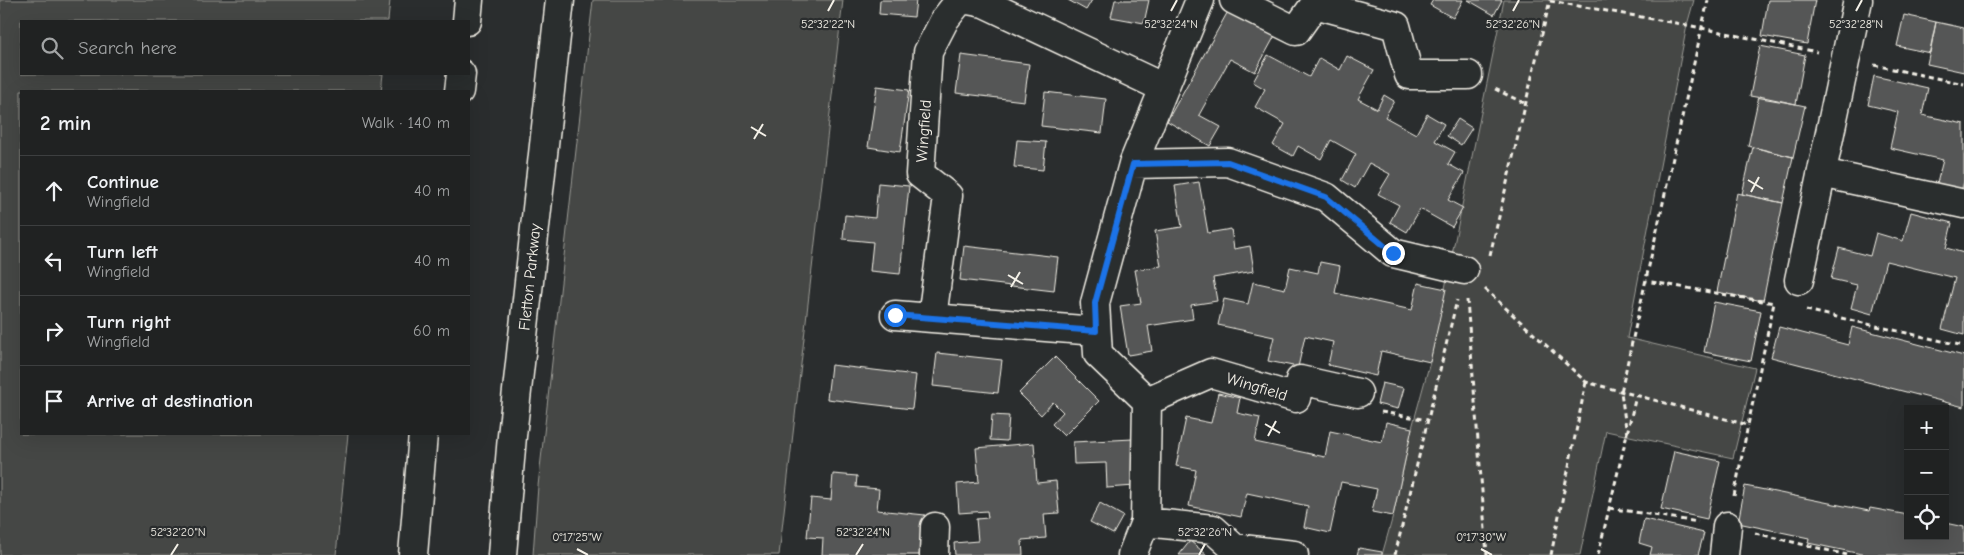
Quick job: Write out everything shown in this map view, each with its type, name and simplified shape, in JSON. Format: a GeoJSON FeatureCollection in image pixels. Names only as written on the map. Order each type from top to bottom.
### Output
{"type":"FeatureCollection","features":[{"type":"Feature","properties":{"kind":"main road"},"geometry":{"type":"LineString","coordinates":[[467,20],[469,0]]}},
{"type":"Feature","properties":{"kind":"main road","name":"Fletton Parkway"},"geometry":{"type":"LineString","coordinates":[[502,555],[512,436],[560,0]]}},
{"type":"Feature","properties":{"kind":"main road","name":"Wingfield"},"geometry":{"type":"LineString","coordinates":[[932,318],[948,196],[920,174],[928,52],[945,20],[960,0]]}},
{"type":"Feature","properties":{"kind":"main road"},"geometry":{"type":"LineString","coordinates":[[968,0],[984,3],[1164,88]]}},
{"type":"Feature","properties":{"kind":"main road"},"geometry":{"type":"LineString","coordinates":[[1132,555],[1145,522],[1147,401],[1098,354],[1095,303],[1133,164],[1200,0]]}},
{"type":"Feature","properties":{"kind":"main road"},"geometry":{"type":"LineString","coordinates":[[1234,0],[1296,30],[1315,4],[1396,26],[1409,75],[1468,75]]}},
{"type":"Feature","properties":{"kind":"main road"},"geometry":{"type":"LineString","coordinates":[[1799,280],[1858,0]]}},
{"type":"Feature","properties":{"kind":"main road"},"geometry":{"type":"LineString","coordinates":[[459,90],[461,75]]}},
{"type":"Feature","properties":{"kind":"main road"},"geometry":{"type":"LineString","coordinates":[[1133,164],[1228,162],[1326,197],[1393,253],[1464,270]]}},
{"type":"Feature","properties":{"kind":"main road"},"geometry":{"type":"LineString","coordinates":[[1822,173],[1964,204]]}},
{"type":"Feature","properties":{"kind":"main road"},"geometry":{"type":"LineString","coordinates":[[895,315],[1096,331]]}},
{"type":"Feature","properties":{"kind":"main road","name":"Wingfield"},"geometry":{"type":"LineString","coordinates":[[1147,401],[1211,373],[1296,398],[1300,380],[1358,393]]}},
{"type":"Feature","properties":{"kind":"main road"},"geometry":{"type":"LineString","coordinates":[[413,555],[423,435]]}},
{"type":"Feature","properties":{"kind":"main road"},"geometry":{"type":"LineString","coordinates":[[1145,522],[1213,529],[1234,548],[1294,555]]}},
{"type":"Feature","properties":{"kind":"main road"},"geometry":{"type":"LineString","coordinates":[[1724,555],[1728,526]]}},
{"type":"Feature","properties":{"kind":"main road"},"geometry":{"type":"LineString","coordinates":[[934,555],[935,527]]}},
{"type":"Feature","properties":{"kind":"path"},"geometry":{"type":"LineString","coordinates":[[1627,435],[1621,392],[1708,0]]}},
{"type":"Feature","properties":{"kind":"path"},"geometry":{"type":"LineString","coordinates":[[1550,1],[1702,28],[1964,84]]}},
{"type":"Feature","properties":{"kind":"path"},"geometry":{"type":"LineString","coordinates":[[1464,270],[1586,382],[1748,425]]}},
{"type":"Feature","properties":{"kind":"path"},"geometry":{"type":"LineString","coordinates":[[1464,270],[1487,555]]}},
{"type":"Feature","properties":{"kind":"path"},"geometry":{"type":"LineString","coordinates":[[1728,526],[1774,303],[1799,280]]}},
{"type":"Feature","properties":{"kind":"path"},"geometry":{"type":"LineString","coordinates":[[1646,281],[1774,303]]}},
{"type":"Feature","properties":{"kind":"path"},"geometry":{"type":"LineString","coordinates":[[1803,310],[1964,346]]}},
{"type":"Feature","properties":{"kind":"path"},"geometry":{"type":"LineString","coordinates":[[1551,555],[1586,382]]}},
{"type":"Feature","properties":{"kind":"path"},"geometry":{"type":"LineString","coordinates":[[1358,393],[1377,412],[1428,420]]}},
{"type":"Feature","properties":{"kind":"path"},"geometry":{"type":"LineString","coordinates":[[1598,555],[1636,396]]}},
{"type":"Feature","properties":{"kind":"path"},"geometry":{"type":"LineString","coordinates":[[1609,508],[1728,526],[1847,555]]}},
{"type":"Feature","properties":{"kind":"shaded area"},"geometry":{"type":"Polygon","coordinates":[[[0,0],[390,0],[388,20],[20,20],[20,75],[383,75],[381,90],[20,90],[20,435],[348,435],[336,555],[0,555],[0,0]]]}},
{"type":"Feature","properties":{"kind":"shaded area"},"geometry":{"type":"Polygon","coordinates":[[[593,0],[843,0],[779,555],[533,555],[538,486],[593,0]]]}},
{"type":"Feature","properties":{"kind":"shaded area"},"geometry":{"type":"Polygon","coordinates":[[[1504,0],[1694,0],[1687,25],[1627,338],[1755,368],[1733,458],[1606,431],[1580,555],[1382,555],[1393,516],[1412,428],[1430,362],[1504,0]]]}},
{"type":"Feature","properties":{"kind":"building"},"geometry":{"type":"Polygon","coordinates":[[[880,0],[916,0],[914,17],[879,14],[880,0]]]}},
{"type":"Feature","properties":{"kind":"building"},"geometry":{"type":"Polygon","coordinates":[[[1068,0],[1092,0],[1086,10],[1068,0]]]}},
{"type":"Feature","properties":{"kind":"building"},"geometry":{"type":"Polygon","coordinates":[[[1115,0],[1149,0],[1144,23],[1111,17],[1115,0]]]}},
{"type":"Feature","properties":{"kind":"building"},"geometry":{"type":"Polygon","coordinates":[[[1433,0],[1463,0],[1453,18],[1430,5],[1433,0]]]}},
{"type":"Feature","properties":{"kind":"building"},"geometry":{"type":"Polygon","coordinates":[[[1468,0],[1502,0],[1494,15],[1468,0]]]}},
{"type":"Feature","properties":{"kind":"building"},"geometry":{"type":"Polygon","coordinates":[[[1768,0],[1815,0],[1807,44],[1762,36],[1768,0]]]}},
{"type":"Feature","properties":{"kind":"building"},"geometry":{"type":"Polygon","coordinates":[[[1231,6],[1277,32],[1255,72],[1230,59],[1199,115],[1221,127],[1210,146],[1167,121],[1231,6]]]}},
{"type":"Feature","properties":{"kind":"building"},"geometry":{"type":"Polygon","coordinates":[[[1904,15],[1936,22],[1930,53],[1897,46],[1904,15]]]}},
{"type":"Feature","properties":{"kind":"building"},"geometry":{"type":"Polygon","coordinates":[[[1936,22],[1964,28],[1964,72],[1927,64],[1936,22]]]}},
{"type":"Feature","properties":{"kind":"building"},"geometry":{"type":"Polygon","coordinates":[[[1760,46],[1805,55],[1796,104],[1750,96],[1760,46]]]}},
{"type":"Feature","properties":{"kind":"building"},"geometry":{"type":"Polygon","coordinates":[[[961,55],[1029,64],[1024,101],[956,93],[961,55]]]}},
{"type":"Feature","properties":{"kind":"building"},"geometry":{"type":"Polygon","coordinates":[[[1268,55],[1309,77],[1319,58],[1340,70],[1347,56],[1374,70],[1358,99],[1377,109],[1384,95],[1394,101],[1385,117],[1416,134],[1427,114],[1444,124],[1435,141],[1455,152],[1448,164],[1464,173],[1448,200],[1463,208],[1452,227],[1420,209],[1407,232],[1390,222],[1399,205],[1378,194],[1390,174],[1369,163],[1355,188],[1342,180],[1356,154],[1331,140],[1321,159],[1298,146],[1293,156],[1273,145],[1285,124],[1255,107],[1265,89],[1253,82],[1268,55]]]}},
{"type":"Feature","properties":{"kind":"building"},"geometry":{"type":"Polygon","coordinates":[[[1874,76],[1928,88],[1922,115],[1964,124],[1964,181],[1961,193],[1936,187],[1943,160],[1890,148],[1898,112],[1868,105],[1874,76]]]}},
{"type":"Feature","properties":{"kind":"building"},"geometry":{"type":"Polygon","coordinates":[[[877,86],[909,90],[900,152],[868,147],[877,86]]]}},
{"type":"Feature","properties":{"kind":"building"},"geometry":{"type":"Polygon","coordinates":[[[1045,92],[1106,99],[1102,133],[1041,126],[1045,92]]]}},
{"type":"Feature","properties":{"kind":"building"},"geometry":{"type":"Polygon","coordinates":[[[1759,96],[1805,106],[1793,157],[1748,146],[1759,96]]]}},
{"type":"Feature","properties":{"kind":"building"},"geometry":{"type":"Polygon","coordinates":[[[1458,119],[1472,128],[1461,145],[1447,136],[1458,119]]]}},
{"type":"Feature","properties":{"kind":"building"},"geometry":{"type":"Polygon","coordinates":[[[1017,140],[1046,142],[1043,170],[1014,167],[1017,140]]]}},
{"type":"Feature","properties":{"kind":"building"},"geometry":{"type":"Polygon","coordinates":[[[1753,147],[1793,157],[1783,203],[1742,194],[1753,147]]]}},
{"type":"Feature","properties":{"kind":"building"},"geometry":{"type":"Polygon","coordinates":[[[1199,182],[1208,233],[1231,229],[1234,249],[1250,246],[1254,271],[1213,278],[1217,301],[1191,305],[1193,319],[1148,326],[1152,351],[1128,355],[1120,306],[1141,303],[1135,270],[1161,266],[1155,231],[1182,227],[1175,186],[1199,182]]]}},
{"type":"Feature","properties":{"kind":"building"},"geometry":{"type":"Polygon","coordinates":[[[878,183],[909,186],[900,274],[870,271],[873,242],[843,239],[845,215],[875,218],[878,183]]]}},
{"type":"Feature","properties":{"kind":"building"},"geometry":{"type":"Polygon","coordinates":[[[1737,193],[1783,203],[1763,301],[1717,292],[1737,193]]]}},
{"type":"Feature","properties":{"kind":"building"},"geometry":{"type":"Polygon","coordinates":[[[1911,212],[1952,223],[1946,248],[1964,253],[1964,335],[1942,329],[1955,278],[1886,261],[1872,314],[1851,308],[1857,285],[1831,279],[1839,248],[1870,256],[1876,233],[1903,241],[1911,212]]]}},
{"type":"Feature","properties":{"kind":"building"},"geometry":{"type":"Polygon","coordinates":[[[964,246],[1058,257],[1054,291],[960,280],[964,246]]]}},
{"type":"Feature","properties":{"kind":"building"},"geometry":{"type":"Polygon","coordinates":[[[1320,262],[1340,266],[1335,293],[1412,310],[1418,283],[1446,289],[1430,362],[1381,351],[1376,376],[1328,365],[1333,342],[1305,336],[1298,367],[1268,361],[1274,337],[1218,325],[1224,299],[1248,304],[1253,282],[1285,289],[1290,267],[1318,273],[1320,262]]]}},
{"type":"Feature","properties":{"kind":"building"},"geometry":{"type":"Polygon","coordinates":[[[1714,302],[1761,311],[1751,361],[1704,352],[1714,302]]]}},
{"type":"Feature","properties":{"kind":"building"},"geometry":{"type":"Polygon","coordinates":[[[1779,327],[1848,345],[1852,327],[1964,356],[1964,407],[1771,357],[1779,327]]]}},
{"type":"Feature","properties":{"kind":"building"},"geometry":{"type":"Polygon","coordinates":[[[937,353],[1002,360],[998,393],[933,386],[937,353]]]}},
{"type":"Feature","properties":{"kind":"building"},"geometry":{"type":"Polygon","coordinates":[[[1055,357],[1099,401],[1064,436],[1052,424],[1063,412],[1053,402],[1041,415],[1019,393],[1055,357]]]}},
{"type":"Feature","properties":{"kind":"building"},"geometry":{"type":"Polygon","coordinates":[[[831,365],[916,375],[912,409],[827,399],[831,365]]]}},
{"type":"Feature","properties":{"kind":"building"},"geometry":{"type":"Polygon","coordinates":[[[1382,383],[1404,388],[1398,409],[1377,404],[1382,383]]]}},
{"type":"Feature","properties":{"kind":"building"},"geometry":{"type":"Polygon","coordinates":[[[1218,393],[1240,398],[1237,413],[1260,418],[1255,442],[1325,457],[1330,431],[1382,442],[1386,422],[1412,428],[1393,516],[1372,512],[1377,489],[1341,482],[1330,533],[1304,527],[1308,506],[1247,493],[1241,517],[1189,506],[1196,470],[1176,466],[1186,418],[1211,423],[1218,393]]]}},
{"type":"Feature","properties":{"kind":"building"},"geometry":{"type":"Polygon","coordinates":[[[992,415],[1009,416],[1007,441],[990,440],[992,415]]]}},
{"type":"Feature","properties":{"kind":"building"},"geometry":{"type":"Polygon","coordinates":[[[1133,439],[1135,486],[1107,488],[1106,463],[1074,464],[1073,442],[1133,439]]]}},
{"type":"Feature","properties":{"kind":"building"},"geometry":{"type":"Polygon","coordinates":[[[1034,443],[1037,483],[1056,481],[1059,513],[1044,514],[1046,538],[1022,540],[1023,555],[955,555],[954,543],[978,541],[976,519],[988,518],[987,511],[959,513],[957,484],[979,482],[976,448],[1034,443]]]}},
{"type":"Feature","properties":{"kind":"building"},"geometry":{"type":"Polygon","coordinates":[[[1674,451],[1720,461],[1707,519],[1661,509],[1674,451]]]}},
{"type":"Feature","properties":{"kind":"building"},"geometry":{"type":"Polygon","coordinates":[[[833,474],[857,476],[856,487],[879,489],[877,510],[925,515],[921,555],[822,555],[823,538],[807,537],[811,498],[831,500],[833,474]]]}},
{"type":"Feature","properties":{"kind":"building"},"geometry":{"type":"Polygon","coordinates":[[[1745,486],[1869,511],[1870,508],[1904,514],[1904,540],[1949,540],[1949,524],[1964,527],[1964,555],[1866,555],[1808,543],[1809,538],[1738,523],[1745,486]]]}},
{"type":"Feature","properties":{"kind":"building"},"geometry":{"type":"Polygon","coordinates":[[[1100,503],[1123,516],[1113,534],[1090,522],[1100,503]]]}},
{"type":"Feature","properties":{"kind":"building"},"geometry":{"type":"Polygon","coordinates":[[[1644,519],[1704,533],[1698,555],[1650,555],[1652,547],[1639,543],[1644,519]]]}},
{"type":"Feature","properties":{"kind":"building"},"geometry":{"type":"Polygon","coordinates":[[[1190,541],[1207,555],[1179,555],[1190,541]]]}},
{"type":"Feature","properties":{"kind":"building"},"geometry":{"type":"Polygon","coordinates":[[[1359,548],[1382,552],[1382,555],[1357,555],[1359,548]]]}},
{"type":"Feature","properties":{"kind":"route"},"geometry":{"type":"LineString","coordinates":[[895,315],[1096,331],[1095,303],[1133,164],[1228,162],[1326,197],[1393,253]]}}]}
